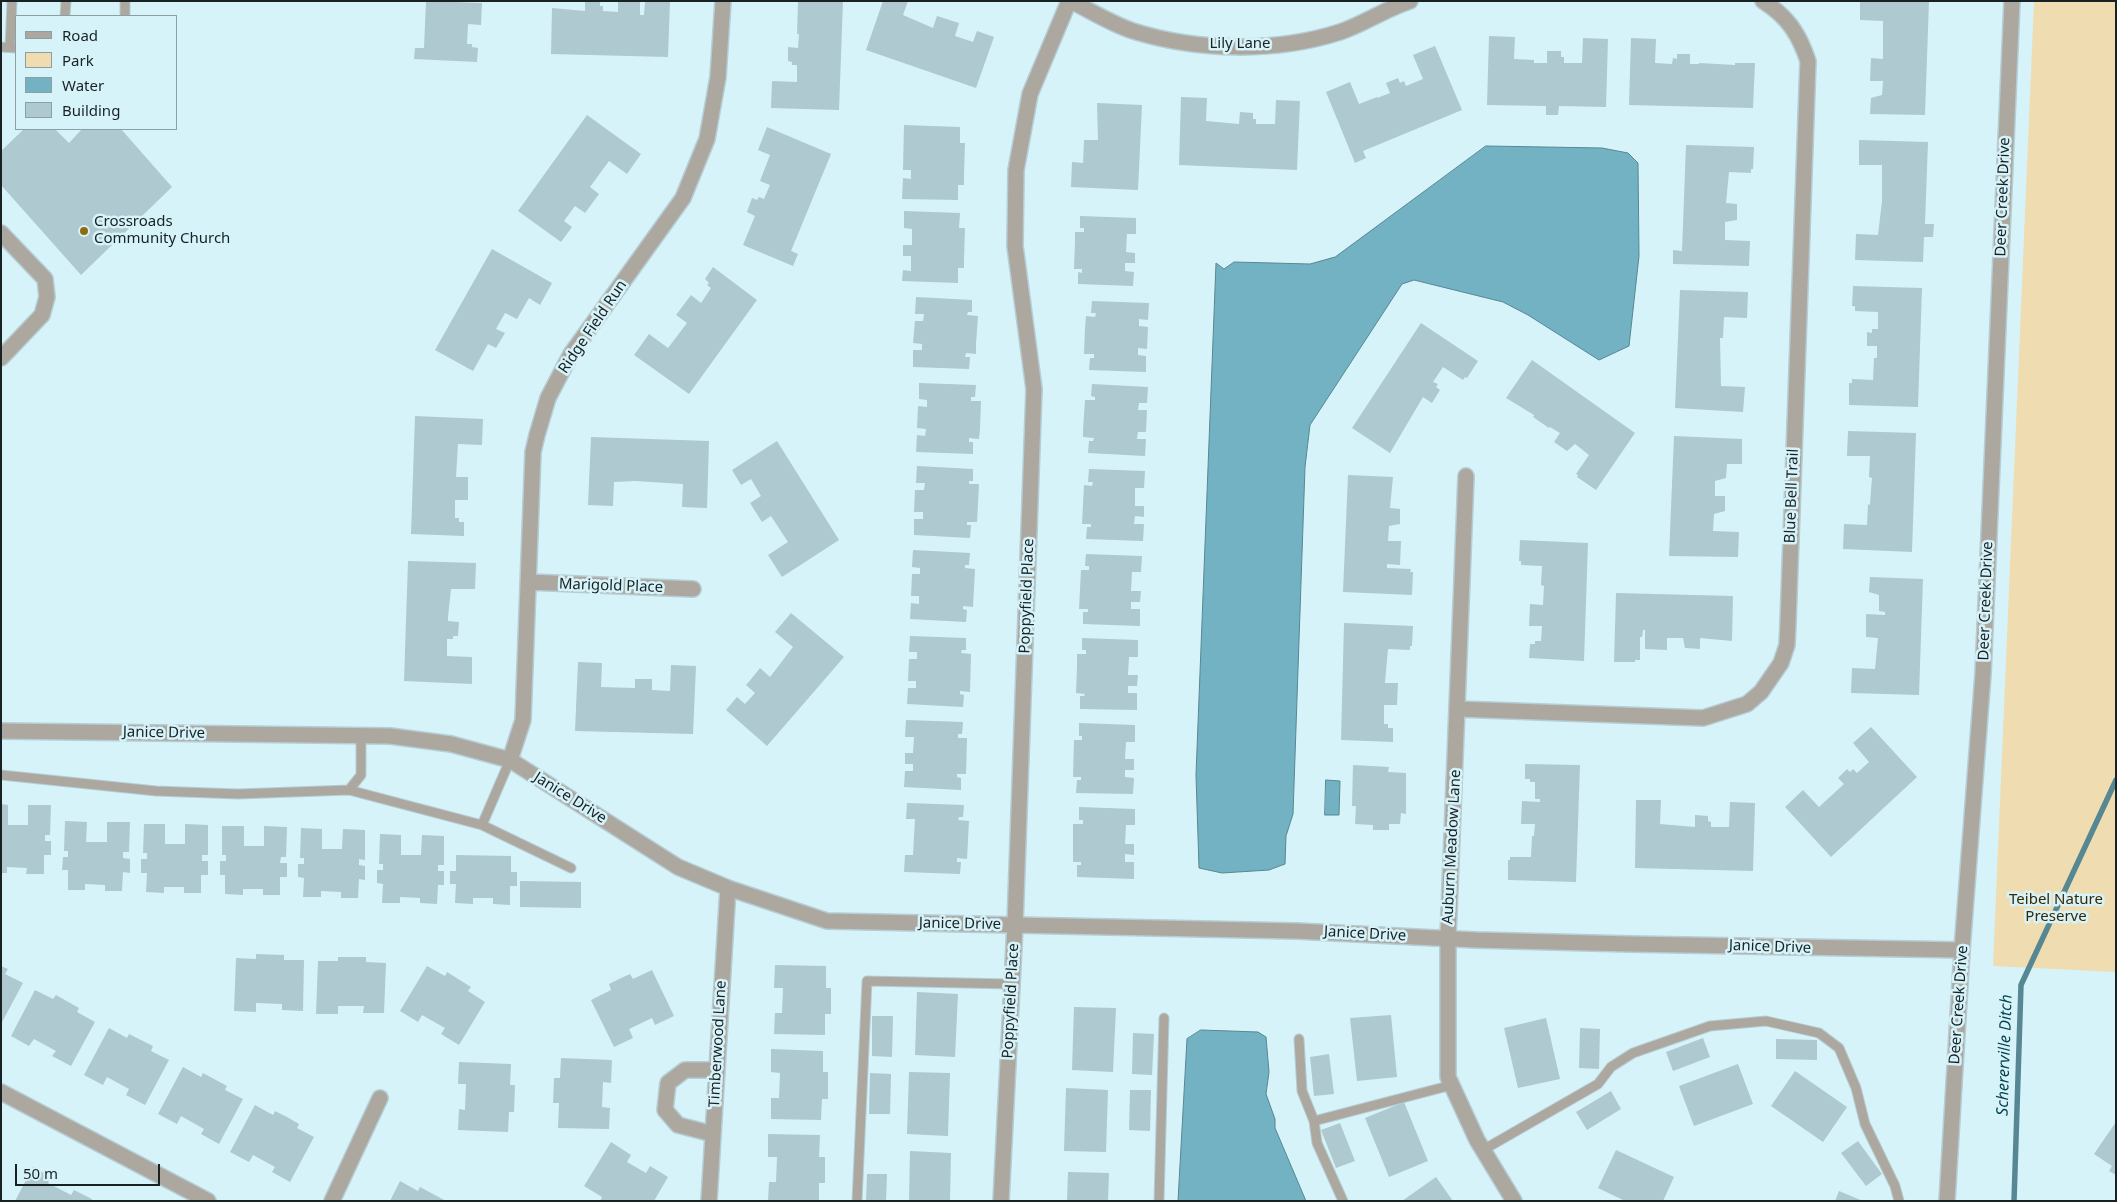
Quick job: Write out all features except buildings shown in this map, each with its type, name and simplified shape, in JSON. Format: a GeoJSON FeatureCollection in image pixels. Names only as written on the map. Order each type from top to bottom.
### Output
{"type":"FeatureCollection","features":[{"type":"Feature","properties":{"kind":"street","name":"Ridge Field Run"},"geometry":{"type":"LineString","coordinates":[[510,760],[523,720],[533,452],[548,398],[571,354],[683,198],[707,139],[718,77],[723,1]]}},
{"type":"Feature","properties":{"kind":"street","name":"Lily Lane"},"geometry":{"type":"LineString","coordinates":[[1070,1],[1131,30],[1174,42],[1244,47],[1309,40],[1340,32],[1410,1]]}},
{"type":"Feature","properties":{"kind":"street","name":"Poppyfield Place"},"geometry":{"type":"LineString","coordinates":[[1001,1201],[1015,925],[1034,389],[1016,246],[1016,170],[1030,94],[1070,1]]}},
{"type":"Feature","properties":{"kind":"street","name":"Blue Bell Trail"},"geometry":{"type":"LineString","coordinates":[[1458,710],[1703,718],[1747,704],[1761,692],[1781,663],[1787,645],[1788,623],[1808,62],[1803,45],[1794,30],[1780,12],[1763,1]]}},
{"type":"Feature","properties":{"kind":"street","name":"Deer Creek Drive"},"geometry":{"type":"LineString","coordinates":[[1947,1201],[1962,950],[1983,674],[2012,1]]}},
{"type":"Feature","properties":{"kind":"street"},"geometry":{"type":"LineString","coordinates":[[1,233],[45,279],[47,297],[42,315],[1,358]]}},
{"type":"Feature","properties":{"kind":"street","name":"Auburn Meadow Lane"},"geometry":{"type":"LineString","coordinates":[[1466,476],[1448,938],[1448,1077],[1483,1150],[1514,1201]]}},
{"type":"Feature","properties":{"kind":"street","name":"Marigold Place"},"geometry":{"type":"LineString","coordinates":[[529,582],[693,589]]}},
{"type":"Feature","properties":{"kind":"street","name":"Janice Drive"},"geometry":{"type":"LineString","coordinates":[[1,731],[390,736],[451,744],[510,760],[678,867],[728,888],[827,920],[1296,931],[1448,938],[1796,948],[1962,950]]}},
{"type":"Feature","properties":{"kind":"street","name":"Timberwood Lane"},"geometry":{"type":"LineString","coordinates":[[709,1201],[728,888]]}},
{"type":"Feature","properties":{"kind":"street"},"geometry":{"type":"LineString","coordinates":[[713,1134],[678,1125],[665,1110],[668,1083],[685,1070],[717,1070]]}},
{"type":"Feature","properties":{"kind":"street"},"geometry":{"type":"LineString","coordinates":[[1,1092],[208,1201]]}},
{"type":"Feature","properties":{"kind":"street"},"geometry":{"type":"LineString","coordinates":[[332,1201],[380,1098]]}},
{"type":"Feature","properties":{"kind":"lane"},"geometry":{"type":"LineString","coordinates":[[9,47],[12,1]]}},
{"type":"Feature","properties":{"kind":"lane"},"geometry":{"type":"LineString","coordinates":[[65,15],[66,1]]}},
{"type":"Feature","properties":{"kind":"lane"},"geometry":{"type":"LineString","coordinates":[[125,1],[125,15]]}},
{"type":"Feature","properties":{"kind":"lane"},"geometry":{"type":"LineString","coordinates":[[349,790],[361,775],[361,736]]}},
{"type":"Feature","properties":{"kind":"lane"},"geometry":{"type":"LineString","coordinates":[[482,824],[510,760]]}},
{"type":"Feature","properties":{"kind":"lane"},"geometry":{"type":"LineString","coordinates":[[1,775],[156,791],[238,794],[349,790],[482,824],[571,868]]}},
{"type":"Feature","properties":{"kind":"lane"},"geometry":{"type":"LineString","coordinates":[[857,1201],[866,981],[1012,984]]}},
{"type":"Feature","properties":{"kind":"lane"},"geometry":{"type":"LineString","coordinates":[[1159,1201],[1164,1018]]}},
{"type":"Feature","properties":{"kind":"lane"},"geometry":{"type":"LineString","coordinates":[[1483,1150],[1598,1084],[1611,1067],[1633,1053],[1710,1026],[1766,1021],[1819,1033],[1839,1048],[1856,1088],[1865,1124],[1896,1186],[1899,1201]]}},
{"type":"Feature","properties":{"kind":"lane"},"geometry":{"type":"LineString","coordinates":[[1299,1039],[1302,1091],[1314,1121],[1317,1143],[1343,1201]]}},
{"type":"Feature","properties":{"kind":"lane"},"geometry":{"type":"LineString","coordinates":[[1314,1121],[1452,1085]]}},
{"type":"Feature","properties":{"kind":"green space","name":"Teibel Nature Preserve"},"geometry":{"type":"Polygon","coordinates":[[[2034,1],[2116,1],[2116,972],[1993,966],[2034,1]]]}},
{"type":"Feature","properties":{"kind":"water"},"geometry":{"type":"Polygon","coordinates":[[[1486,146],[1602,148],[1628,153],[1638,163],[1639,256],[1629,346],[1599,360],[1528,315],[1503,302],[1414,280],[1402,284],[1310,425],[1305,467],[1293,814],[1286,836],[1285,864],[1269,870],[1222,873],[1199,868],[1196,775],[1216,263],[1224,269],[1234,262],[1310,264],[1335,257],[1486,146]]]}},
{"type":"Feature","properties":{"kind":"water"},"geometry":{"type":"Polygon","coordinates":[[[1326,780],[1340,781],[1339,815],[1325,815],[1326,780]]]}},
{"type":"Feature","properties":{"kind":"water"},"geometry":{"type":"Polygon","coordinates":[[[1201,1030],[1258,1032],[1266,1037],[1269,1072],[1266,1094],[1275,1119],[1275,1128],[1306,1201],[1178,1201],[1187,1039],[1201,1030]]]}},
{"type":"Feature","properties":{"kind":"waterway","name":"Schererville Ditch"},"geometry":{"type":"LineString","coordinates":[[2014,1201],[2021,985],[2116,780]]}},
{"type":"Feature","properties":{"kind":"place","name":"Crossroads Community Church"},"geometry":{"type":"Point","coordinates":[84,231]}}]}
